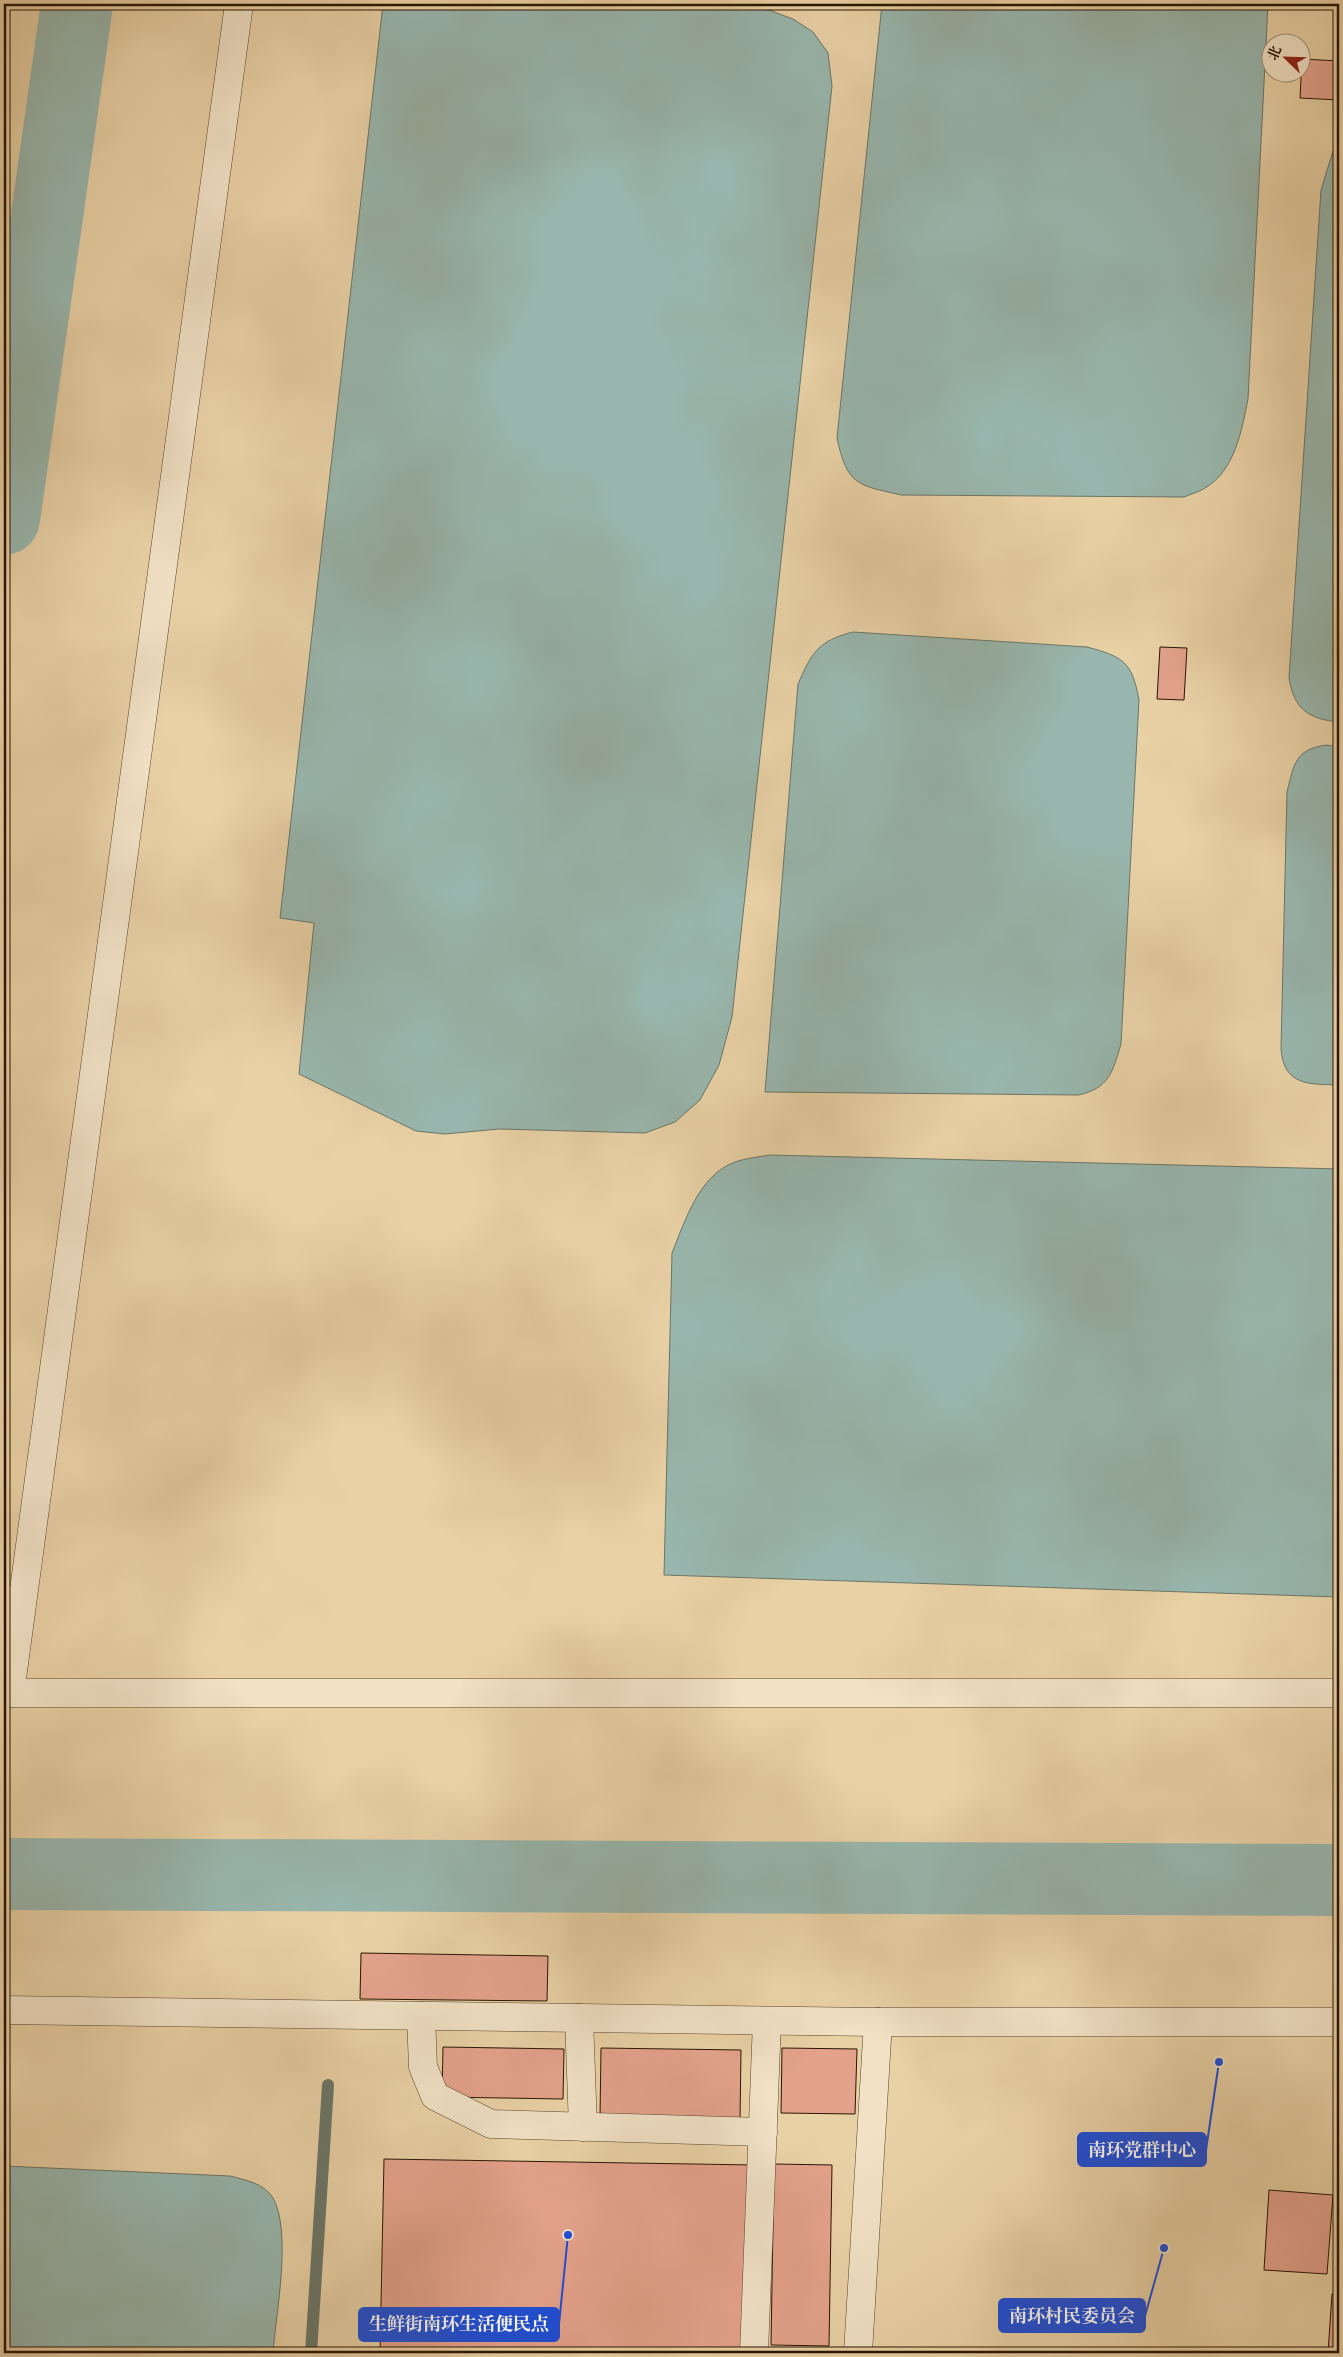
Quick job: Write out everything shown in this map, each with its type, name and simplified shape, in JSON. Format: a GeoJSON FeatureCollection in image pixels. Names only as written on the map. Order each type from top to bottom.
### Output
{"type":"FeatureCollection","features":[{"type":"Feature","properties":{"kind":"street"},"geometry":{"type":"LineString","coordinates":[[240,4],[7,1693],[1339,1693]]}},
{"type":"Feature","properties":{"kind":"street"},"geometry":{"type":"LineString","coordinates":[[4,2010],[878,2022],[1339,2022]]}},
{"type":"Feature","properties":{"kind":"street"},"geometry":{"type":"LineString","coordinates":[[420,2016],[424,2067],[435,2096],[491,2124],[764,2132]]}},
{"type":"Feature","properties":{"kind":"street"},"geometry":{"type":"LineString","coordinates":[[579,2018],[583,2127]]}},
{"type":"Feature","properties":{"kind":"street"},"geometry":{"type":"LineString","coordinates":[[754,2353],[767,2020]]}},
{"type":"Feature","properties":{"kind":"street"},"geometry":{"type":"LineString","coordinates":[[858,2353],[878,2022]]}},
{"type":"Feature","properties":{"kind":"water"},"geometry":{"type":"Polygon","coordinates":[[[383,4],[623,4],[769,10],[793,19],[813,32],[828,53],[832,86],[732,1017],[719,1065],[700,1100],[675,1122],[645,1133],[499,1129],[445,1134],[416,1131],[299,1074],[314,923],[280,918],[383,4]]]}},
{"type":"Feature","properties":{"kind":"water"},"geometry":{"type":"Polygon","coordinates":[[[882,4],[1268,4],[1267,32],[1260,32],[1260,82],[1264,82],[1248,399],[1236,448],[1224,471],[1215,481],[1198,492],[1184,497],[901,495],[864,485],[856,480],[845,465],[837,438],[882,4]]]}},
{"type":"Feature","properties":{"kind":"water"},"geometry":{"type":"Polygon","coordinates":[[[1339,141],[1339,722],[1319,718],[1304,710],[1295,698],[1289,678],[1321,190],[1333,151],[1339,141]]]}},
{"type":"Feature","properties":{"kind":"water"},"geometry":{"type":"Polygon","coordinates":[[[853,632],[1087,647],[1118,658],[1129,669],[1139,700],[1121,1044],[1112,1070],[1097,1088],[1078,1095],[765,1092],[798,684],[812,656],[818,649],[832,639],[853,632]]]}},
{"type":"Feature","properties":{"kind":"water"},"geometry":{"type":"Polygon","coordinates":[[[1327,745],[1339,747],[1339,1085],[1308,1083],[1293,1076],[1287,1070],[1283,1061],[1281,1049],[1287,792],[1294,766],[1302,754],[1316,747],[1327,745]]]}},
{"type":"Feature","properties":{"kind":"water"},"geometry":{"type":"Polygon","coordinates":[[[770,1155],[1339,1169],[1339,1597],[664,1575],[672,1253],[695,1200],[712,1177],[722,1168],[735,1162],[770,1155]]]}},
{"type":"Feature","properties":{"kind":"water"},"geometry":{"type":"Polygon","coordinates":[[[4,2166],[230,2176],[254,2183],[265,2189],[273,2198],[279,2213],[282,2251],[273,2353],[4,2353],[4,2166]]]}},
{"type":"Feature","properties":{"kind":"building"},"geometry":{"type":"Polygon","coordinates":[[[1310,59],[1339,61],[1339,100],[1300,98],[1301,82],[1310,82],[1310,59]]]}},
{"type":"Feature","properties":{"kind":"building"},"geometry":{"type":"Polygon","coordinates":[[[1160,647],[1187,648],[1184,700],[1157,699],[1160,647]]]}},
{"type":"Feature","properties":{"kind":"building"},"geometry":{"type":"Polygon","coordinates":[[[361,1953],[548,1956],[547,2001],[360,1999],[361,1953]]]}},
{"type":"Feature","properties":{"kind":"building"},"geometry":{"type":"Polygon","coordinates":[[[443,2047],[564,2049],[563,2099],[442,2097],[443,2047]]]}},
{"type":"Feature","properties":{"kind":"building"},"geometry":{"type":"Polygon","coordinates":[[[601,2048],[741,2050],[740,2119],[600,2117],[601,2048]]]}},
{"type":"Feature","properties":{"kind":"building"},"geometry":{"type":"Polygon","coordinates":[[[782,2048],[857,2049],[855,2114],[781,2113],[782,2048]]]}},
{"type":"Feature","properties":{"kind":"building"},"geometry":{"type":"Polygon","coordinates":[[[384,2159],[754,2165],[750,2353],[380,2353],[384,2159]]]}},
{"type":"Feature","properties":{"kind":"building"},"geometry":{"type":"Polygon","coordinates":[[[774,2164],[832,2165],[829,2346],[771,2345],[774,2164]]]}},
{"type":"Feature","properties":{"kind":"building"},"geometry":{"type":"Polygon","coordinates":[[[1269,2190],[1333,2195],[1327,2274],[1264,2270],[1269,2190]]]}},
{"type":"Feature","properties":{"kind":"building"},"geometry":{"type":"Polygon","coordinates":[[[1332,2294],[1339,2294],[1339,2353],[1328,2353],[1332,2294]]]}},
{"type":"Feature","properties":{"kind":"waterway"},"geometry":{"type":"LineString","coordinates":[[4,519],[77,4]]}},
{"type":"Feature","properties":{"kind":"waterway"},"geometry":{"type":"LineString","coordinates":[[4,1874],[1339,1880]]}},
{"type":"Feature","properties":{"kind":"waterway"},"geometry":{"type":"LineString","coordinates":[[311,2353],[328,2085]]}},
{"type":"Feature","properties":{"kind":"place","name":"南环党群中心"},"geometry":{"type":"Point","coordinates":[1219,2062]}},
{"type":"Feature","properties":{"kind":"place","name":"生鲜街南环生活便民点"},"geometry":{"type":"Point","coordinates":[568,2235]}},
{"type":"Feature","properties":{"kind":"place","name":"南环村民委员会"},"geometry":{"type":"Point","coordinates":[1164,2248]}}]}
